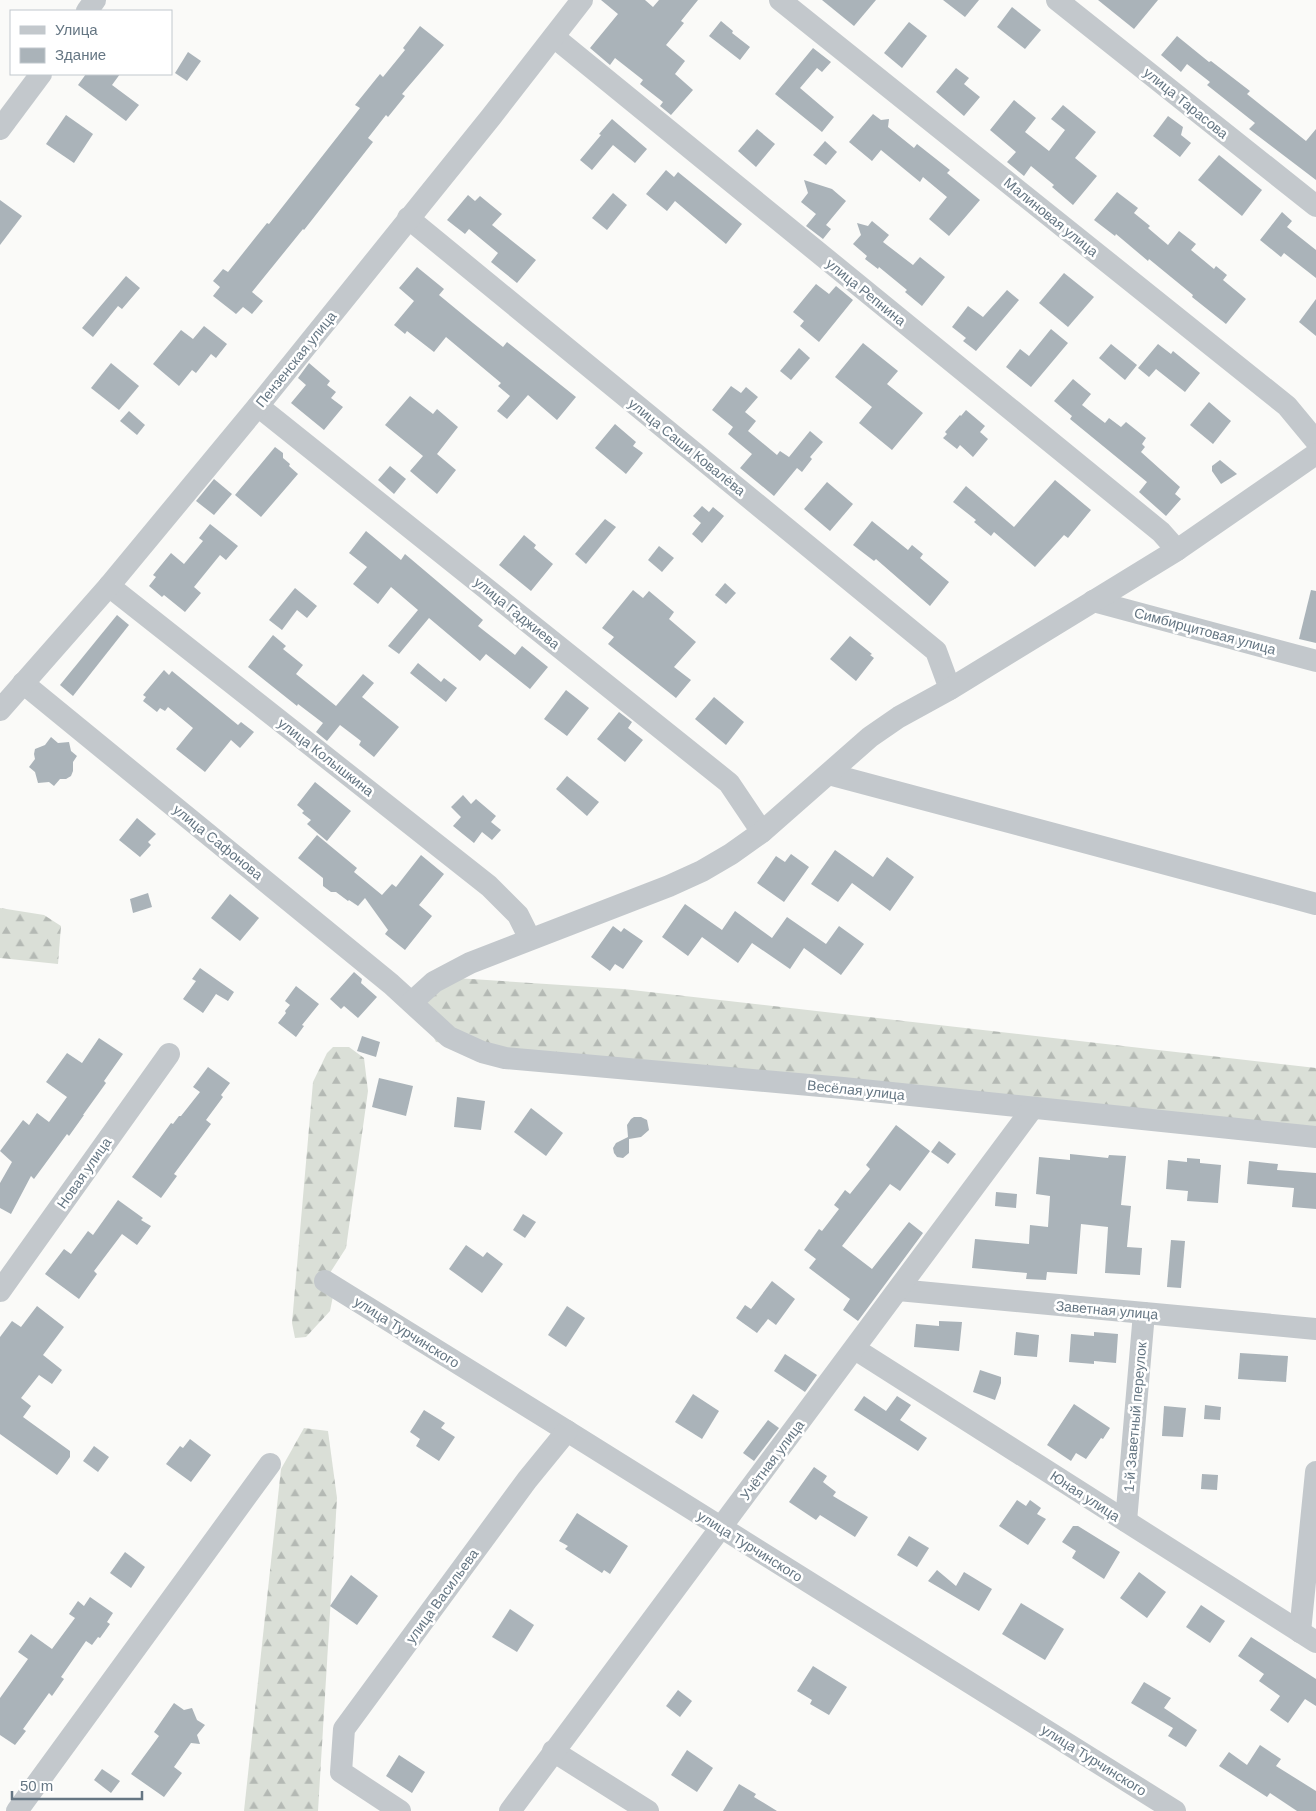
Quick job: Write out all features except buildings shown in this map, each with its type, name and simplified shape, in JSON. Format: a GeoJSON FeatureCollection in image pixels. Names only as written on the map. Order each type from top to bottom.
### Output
{"type":"FeatureCollection","features":[{"type":"Feature","properties":{"kind":"street","name":"Пензенская улица"},"geometry":{"type":"LineString","coordinates":[[0,710],[109,586],[258,406],[491,117],[582,0]]}},
{"type":"Feature","properties":{"kind":"street","name":"Малиновая улица"},"geometry":{"type":"LineString","coordinates":[[780,0],[1287,406],[1316,441]]}},
{"type":"Feature","properties":{"kind":"street","name":"улица Тарасова"},"geometry":{"type":"LineString","coordinates":[[1057,0],[1316,206]]}},
{"type":"Feature","properties":{"kind":"street","name":"улица Репнина"},"geometry":{"type":"LineString","coordinates":[[554,37],[1161,532],[1177,550]]}},
{"type":"Feature","properties":{"kind":"street"},"geometry":{"type":"LineString","coordinates":[[0,129],[40,75]]}},
{"type":"Feature","properties":{"kind":"street","name":"улица Саши Ковалёва"},"geometry":{"type":"LineString","coordinates":[[408,218],[936,651],[950,689]]}},
{"type":"Feature","properties":{"kind":"street","name":"улица Гаджиева"},"geometry":{"type":"LineString","coordinates":[[258,406],[729,782],[762,832]]}},
{"type":"Feature","properties":{"kind":"street"},"geometry":{"type":"LineString","coordinates":[[412,1002],[434,982],[470,962],[668,886],[731,854],[762,832],[870,736],[1177,550],[1316,454]]}},
{"type":"Feature","properties":{"kind":"street","name":"улица Колышкина"},"geometry":{"type":"LineString","coordinates":[[109,586],[489,886],[518,915],[530,939]]}},
{"type":"Feature","properties":{"kind":"street","name":"Симбирцитовая улица"},"geometry":{"type":"LineString","coordinates":[[1093,601],[1316,661]]}},
{"type":"Feature","properties":{"kind":"street","name":"улица Сафонова"},"geometry":{"type":"LineString","coordinates":[[23,683],[412,1002]]}},
{"type":"Feature","properties":{"kind":"street"},"geometry":{"type":"LineString","coordinates":[[829,774],[1316,904]]}},
{"type":"Feature","properties":{"kind":"street","name":"Весёлая улица"},"geometry":{"type":"LineString","coordinates":[[412,1002],[449,1037],[482,1052],[505,1058],[843,1088],[1316,1137]]}},
{"type":"Feature","properties":{"kind":"street","name":"Новая улица"},"geometry":{"type":"LineString","coordinates":[[0,1291],[169,1054]]}},
{"type":"Feature","properties":{"kind":"street","name":"Учётная улица"},"geometry":{"type":"LineString","coordinates":[[510,1811],[1032,1109]]}},
{"type":"Feature","properties":{"kind":"street","name":"улица Турчинского"},"geometry":{"type":"LineString","coordinates":[[325,1281],[567,1430],[1175,1811]]}},
{"type":"Feature","properties":{"kind":"street","name":"Заветная улица"},"geometry":{"type":"LineString","coordinates":[[898,1290],[1316,1329]]}},
{"type":"Feature","properties":{"kind":"street","name":"1-й Заветный переулок"},"geometry":{"type":"LineString","coordinates":[[1126,1521],[1144,1313]]}},
{"type":"Feature","properties":{"kind":"street","name":"Юная улица"},"geometry":{"type":"LineString","coordinates":[[855,1349],[1308,1637]]}},
{"type":"Feature","properties":{"kind":"street","name":"улица Васильева"},"geometry":{"type":"LineString","coordinates":[[400,1811],[341,1772],[344,1728],[527,1480],[567,1430]]}},
{"type":"Feature","properties":{"kind":"street"},"geometry":{"type":"LineString","coordinates":[[18,1811],[270,1464]]}},
{"type":"Feature","properties":{"kind":"street"},"geometry":{"type":"LineString","coordinates":[[1308,1637],[1316,1472]]}},
{"type":"Feature","properties":{"kind":"street"},"geometry":{"type":"LineString","coordinates":[[553,1752],[648,1811]]}},
{"type":"Feature","properties":{"kind":"green space"},"geometry":{"type":"Polygon","coordinates":[[[0,908],[44,915],[61,926],[58,964],[0,958],[0,908]]]}},
{"type":"Feature","properties":{"kind":"green space"},"geometry":{"type":"Polygon","coordinates":[[[456,978],[623,989],[1316,1068],[1316,1135],[436,1042],[421,1011],[430,999],[456,978]]]}},
{"type":"Feature","properties":{"kind":"green space"},"geometry":{"type":"Polygon","coordinates":[[[333,1047],[349,1047],[364,1058],[368,1091],[346,1248],[328,1276],[333,1296],[330,1311],[306,1337],[295,1338],[292,1323],[313,1082],[327,1053],[333,1047]]]}},
{"type":"Feature","properties":{"kind":"green space"},"geometry":{"type":"Polygon","coordinates":[[[304,1428],[328,1431],[337,1498],[318,1811],[244,1811],[281,1469],[304,1428]]]}}]}
